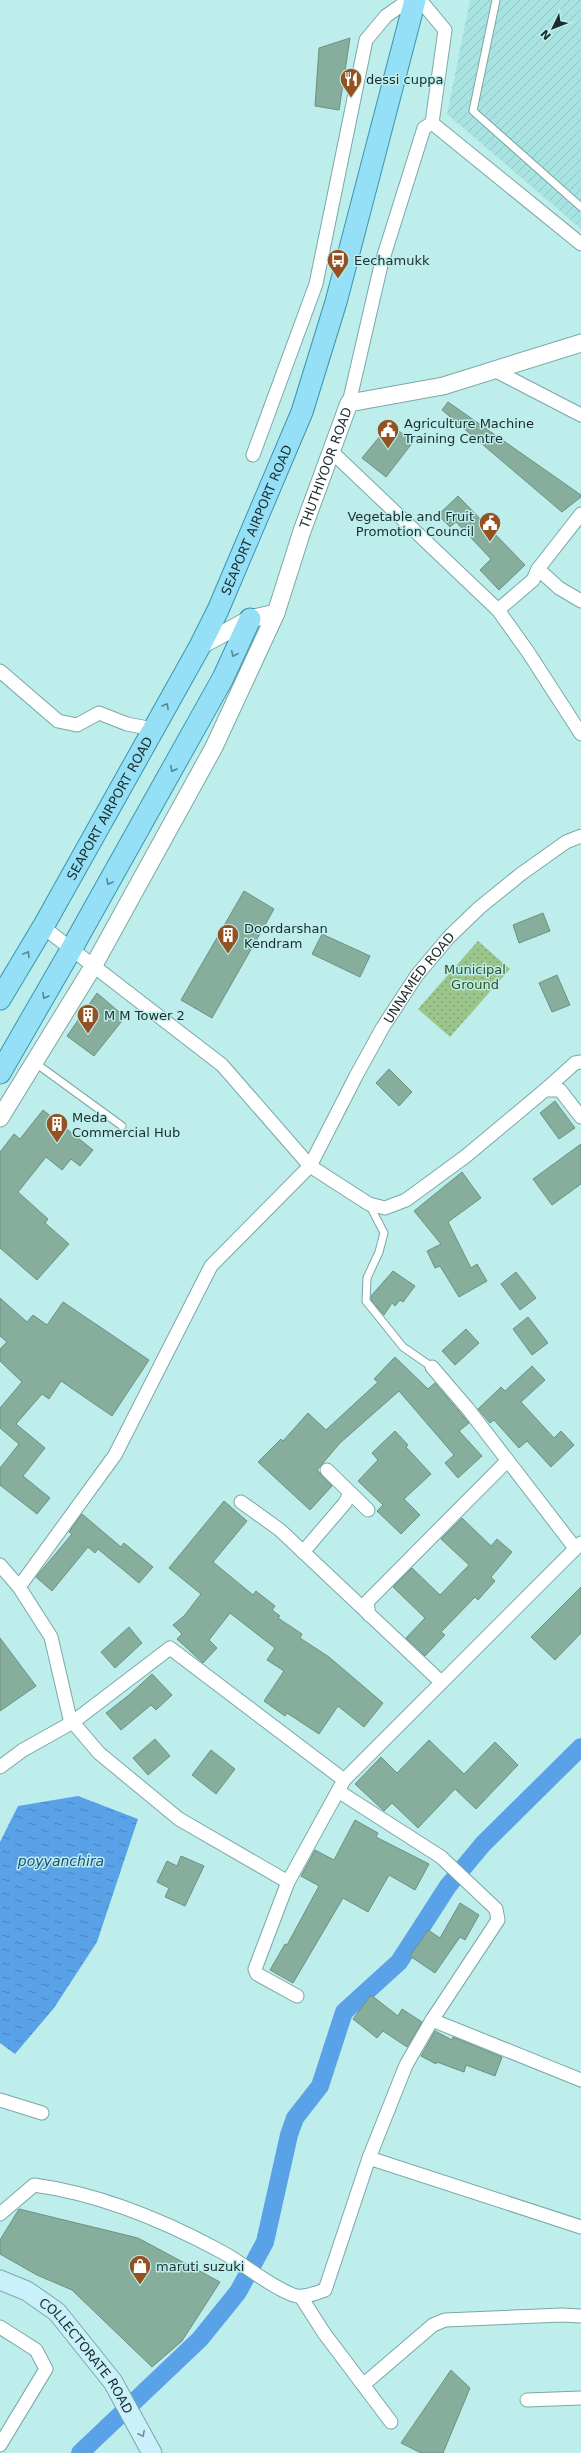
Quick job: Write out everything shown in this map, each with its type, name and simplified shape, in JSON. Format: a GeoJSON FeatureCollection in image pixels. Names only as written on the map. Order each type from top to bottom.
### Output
{"type":"FeatureCollection","features":[{"type":"Feature","properties":{"kind":"main road","name":"SEAPORT AIRPORT ROAD"},"geometry":{"type":"LineString","coordinates":[[0,999],[43,927],[200,646],[218,610],[302,412],[336,302],[415,0]]}},
{"type":"Feature","properties":{"kind":"main road"},"geometry":{"type":"LineString","coordinates":[[0,1073],[72,948],[223,678],[250,619]]}},
{"type":"Feature","properties":{"kind":"main road","name":"COLLECTORATE ROAD"},"geometry":{"type":"LineString","coordinates":[[0,2280],[27,2291],[57,2312],[113,2382],[152,2453]]}},
{"type":"Feature","properties":{"kind":"street"},"geometry":{"type":"LineString","coordinates":[[253,455],[316,284],[366,40],[386,16],[409,0]]}},
{"type":"Feature","properties":{"kind":"street"},"geometry":{"type":"LineString","coordinates":[[420,0],[445,30],[432,123]]}},
{"type":"Feature","properties":{"kind":"street"},"geometry":{"type":"LineString","coordinates":[[432,123],[581,244]]}},
{"type":"Feature","properties":{"kind":"street"},"geometry":{"type":"LineString","coordinates":[[349,403],[381,265],[424,128],[432,123]]}},
{"type":"Feature","properties":{"kind":"street","name":"THUTHIYOOR ROAD"},"geometry":{"type":"LineString","coordinates":[[0,1118],[94,965],[214,747],[276,613],[302,531],[349,403],[443,386],[581,343]]}},
{"type":"Feature","properties":{"kind":"street"},"geometry":{"type":"LineString","coordinates":[[494,370],[581,415]]}},
{"type":"Feature","properties":{"kind":"street"},"geometry":{"type":"LineString","coordinates":[[332,452],[498,610],[528,652],[581,734]]}},
{"type":"Feature","properties":{"kind":"street"},"geometry":{"type":"LineString","coordinates":[[498,610],[533,580],[538,569],[581,514]]}},
{"type":"Feature","properties":{"kind":"street"},"geometry":{"type":"LineString","coordinates":[[538,569],[559,588],[581,601]]}},
{"type":"Feature","properties":{"kind":"street"},"geometry":{"type":"LineString","coordinates":[[200,646],[250,619],[276,613]]}},
{"type":"Feature","properties":{"kind":"street"},"geometry":{"type":"LineString","coordinates":[[0,671],[58,721],[77,725],[99,713],[127,724],[153,729]]}},
{"type":"Feature","properties":{"kind":"street","name":"UNNAMED ROAD"},"geometry":{"type":"LineString","coordinates":[[19,1587],[115,1454],[211,1266],[310,1166],[366,1058],[417,975],[449,938],[479,908],[521,874],[566,842],[581,836]]}},
{"type":"Feature","properties":{"kind":"street"},"geometry":{"type":"LineString","coordinates":[[43,927],[222,1065],[310,1166],[369,1204],[384,1208],[406,1200],[466,1156],[575,1063],[581,1062]]}},
{"type":"Feature","properties":{"kind":"street"},"geometry":{"type":"LineString","coordinates":[[545,1090],[560,1090],[581,1117]]}},
{"type":"Feature","properties":{"kind":"street"},"geometry":{"type":"LineString","coordinates":[[297,1996],[257,1974],[255,1969],[288,1882],[341,1786],[441,1682],[578,1546],[507,1462],[468,1409],[432,1367]]}},
{"type":"Feature","properties":{"kind":"street"},"geometry":{"type":"LineString","coordinates":[[369,1614],[367,1602],[507,1462]]}},
{"type":"Feature","properties":{"kind":"street"},"geometry":{"type":"LineString","coordinates":[[327,1470],[368,1510]]}},
{"type":"Feature","properties":{"kind":"street"},"geometry":{"type":"LineString","coordinates":[[304,1552],[345,1503],[350,1493]]}},
{"type":"Feature","properties":{"kind":"street"},"geometry":{"type":"LineString","coordinates":[[240,1502],[280,1530],[441,1682]]}},
{"type":"Feature","properties":{"kind":"street"},"geometry":{"type":"LineString","coordinates":[[0,1565],[19,1587],[51,1636],[70,1719],[99,1753],[179,1819],[288,1882]]}},
{"type":"Feature","properties":{"kind":"street"},"geometry":{"type":"LineString","coordinates":[[0,1767],[23,1750],[73,1722],[170,1648],[341,1786],[441,1857],[496,1909],[498,1920],[432,2020],[406,2065],[369,2158],[325,2290],[301,2297],[294,2295],[265,2280],[223,2252],[125,2206],[58,2188],[34,2185],[0,2214]]}},
{"type":"Feature","properties":{"kind":"street"},"geometry":{"type":"LineString","coordinates":[[432,2020],[581,2080]]}},
{"type":"Feature","properties":{"kind":"street"},"geometry":{"type":"LineString","coordinates":[[0,2100],[42,2113]]}},
{"type":"Feature","properties":{"kind":"street"},"geometry":{"type":"LineString","coordinates":[[369,2158],[581,2227]]}},
{"type":"Feature","properties":{"kind":"street"},"geometry":{"type":"LineString","coordinates":[[301,2297],[324,2333],[391,2422]]}},
{"type":"Feature","properties":{"kind":"street"},"geometry":{"type":"LineString","coordinates":[[363,2385],[433,2325],[445,2320],[581,2316]]}},
{"type":"Feature","properties":{"kind":"street"},"geometry":{"type":"LineString","coordinates":[[0,2327],[36,2350],[46,2369],[46,2373],[0,2445]]}},
{"type":"Feature","properties":{"kind":"street"},"geometry":{"type":"LineString","coordinates":[[527,2400],[581,2398]]}},
{"type":"Feature","properties":{"kind":"lane"},"geometry":{"type":"LineString","coordinates":[[496,0],[473,111],[581,207]]}},
{"type":"Feature","properties":{"kind":"lane"},"geometry":{"type":"LineString","coordinates":[[34,1062],[122,1126]]}},
{"type":"Feature","properties":{"kind":"lane"},"geometry":{"type":"LineString","coordinates":[[369,1204],[384,1234],[379,1252],[367,1278],[366,1301],[403,1348],[432,1367]]}},
{"type":"Feature","properties":{"kind":"shaded area"},"geometry":{"type":"Polygon","coordinates":[[[470,0],[581,0],[581,229],[447,114],[470,0]]]}},
{"type":"Feature","properties":{"kind":"green space","name":"Municipal Ground"},"geometry":{"type":"Polygon","coordinates":[[[478,941],[510,969],[450,1037],[418,1009],[478,941]]]}},
{"type":"Feature","properties":{"kind":"water","name":"poyyanchira"},"geometry":{"type":"Polygon","coordinates":[[[78,1796],[138,1819],[97,1942],[54,2008],[15,2054],[0,2043],[0,1842],[18,1806],[78,1796]]]}},
{"type":"Feature","properties":{"kind":"building"},"geometry":{"type":"Polygon","coordinates":[[[350,38],[339,110],[315,106],[319,48],[350,38]]]}},
{"type":"Feature","properties":{"kind":"building"},"geometry":{"type":"Polygon","coordinates":[[[448,402],[581,495],[581,497],[562,512],[442,410],[448,402]]]}},
{"type":"Feature","properties":{"kind":"building","name":"Agriculture Machine Training Centre"},"geometry":{"type":"Polygon","coordinates":[[[390,424],[413,442],[386,477],[362,458],[390,424]]]}},
{"type":"Feature","properties":{"kind":"building","name":"Vegetable and Fruit Promotion Council"},"geometry":{"type":"Polygon","coordinates":[[[458,496],[525,565],[499,590],[480,570],[491,559],[456,522],[450,527],[438,515],[458,496]]]}},
{"type":"Feature","properties":{"kind":"building","name":"Doordarshan Kendram"},"geometry":{"type":"Polygon","coordinates":[[[244,891],[274,909],[212,1018],[181,1000],[244,891]]]}},
{"type":"Feature","properties":{"kind":"building"},"geometry":{"type":"Polygon","coordinates":[[[543,913],[550,931],[519,943],[513,925],[543,913]]]}},
{"type":"Feature","properties":{"kind":"building"},"geometry":{"type":"Polygon","coordinates":[[[322,934],[370,956],[360,977],[312,954],[322,934]]]}},
{"type":"Feature","properties":{"kind":"building"},"geometry":{"type":"Polygon","coordinates":[[[557,975],[570,1005],[552,1012],[539,983],[557,975]]]}},
{"type":"Feature","properties":{"kind":"building"},"geometry":{"type":"Polygon","coordinates":[[[97,993],[125,1017],[94,1056],[67,1036],[97,993]]]}},
{"type":"Feature","properties":{"kind":"building"},"geometry":{"type":"Polygon","coordinates":[[[389,1069],[412,1092],[399,1106],[376,1083],[389,1069]]]}},
{"type":"Feature","properties":{"kind":"building"},"geometry":{"type":"Polygon","coordinates":[[[555,1101],[575,1128],[559,1139],[540,1113],[555,1101]]]}},
{"type":"Feature","properties":{"kind":"building"},"geometry":{"type":"Polygon","coordinates":[[[43,1110],[93,1150],[80,1166],[71,1159],[62,1170],[46,1157],[18,1192],[48,1219],[45,1223],[69,1244],[37,1280],[0,1248],[0,1152],[14,1134],[20,1139],[43,1110]]]}},
{"type":"Feature","properties":{"kind":"building"},"geometry":{"type":"Polygon","coordinates":[[[581,1144],[581,1184],[552,1205],[533,1179],[581,1144]]]}},
{"type":"Feature","properties":{"kind":"building"},"geometry":{"type":"Polygon","coordinates":[[[462,1172],[481,1198],[448,1222],[471,1268],[477,1264],[487,1281],[459,1297],[440,1266],[435,1268],[427,1251],[441,1244],[414,1211],[462,1172]]]}},
{"type":"Feature","properties":{"kind":"building"},"geometry":{"type":"Polygon","coordinates":[[[393,1271],[415,1286],[403,1302],[400,1300],[395,1306],[392,1303],[384,1315],[371,1300],[371,1296],[393,1271]]]}},
{"type":"Feature","properties":{"kind":"building"},"geometry":{"type":"Polygon","coordinates":[[[516,1272],[536,1298],[520,1310],[501,1284],[516,1272]]]}},
{"type":"Feature","properties":{"kind":"building"},"geometry":{"type":"Polygon","coordinates":[[[0,1298],[27,1322],[33,1315],[47,1325],[63,1302],[149,1360],[112,1416],[61,1381],[49,1399],[42,1394],[16,1424],[45,1448],[23,1476],[50,1498],[37,1514],[0,1485],[0,1468],[19,1444],[0,1428],[0,1408],[22,1382],[0,1361],[0,1349],[7,1342],[0,1336],[0,1298]]]}},
{"type":"Feature","properties":{"kind":"building"},"geometry":{"type":"Polygon","coordinates":[[[528,1317],[548,1343],[532,1355],[513,1329],[528,1317]]]}},
{"type":"Feature","properties":{"kind":"building"},"geometry":{"type":"Polygon","coordinates":[[[466,1329],[479,1343],[455,1365],[442,1351],[466,1329]]]}},
{"type":"Feature","properties":{"kind":"building"},"geometry":{"type":"Polygon","coordinates":[[[395,1357],[428,1389],[435,1383],[469,1423],[459,1431],[482,1456],[458,1478],[445,1463],[454,1455],[399,1391],[340,1443],[317,1470],[332,1486],[310,1510],[258,1462],[281,1439],[283,1441],[308,1413],[326,1430],[378,1382],[374,1379],[395,1357]]]}},
{"type":"Feature","properties":{"kind":"building"},"geometry":{"type":"Polygon","coordinates":[[[532,1366],[545,1380],[521,1402],[554,1438],[561,1431],[574,1445],[551,1467],[527,1441],[519,1448],[494,1420],[490,1423],[478,1409],[501,1387],[505,1391],[532,1366]]]}},
{"type":"Feature","properties":{"kind":"building"},"geometry":{"type":"Polygon","coordinates":[[[395,1431],[408,1445],[406,1447],[431,1474],[404,1499],[420,1515],[401,1534],[377,1511],[383,1505],[358,1481],[378,1460],[372,1453],[395,1431]]]}},
{"type":"Feature","properties":{"kind":"building"},"geometry":{"type":"Polygon","coordinates":[[[224,1501],[247,1521],[213,1562],[253,1595],[256,1591],[275,1606],[272,1610],[280,1616],[278,1618],[302,1634],[300,1638],[329,1657],[383,1703],[364,1727],[338,1706],[319,1734],[287,1713],[285,1716],[264,1701],[284,1671],[267,1660],[275,1648],[230,1613],[209,1640],[217,1648],[203,1663],[177,1639],[182,1634],[173,1625],[184,1616],[201,1594],[169,1568],[224,1501]]]}},
{"type":"Feature","properties":{"kind":"building"},"geometry":{"type":"Polygon","coordinates":[[[82,1514],[121,1547],[124,1543],[153,1567],[139,1583],[98,1549],[95,1553],[88,1547],[52,1591],[36,1577],[72,1534],[69,1532],[82,1514]]]}},
{"type":"Feature","properties":{"kind":"building"},"geometry":{"type":"Polygon","coordinates":[[[462,1518],[491,1546],[497,1539],[512,1552],[491,1577],[495,1581],[478,1600],[475,1597],[441,1632],[445,1635],[425,1656],[406,1638],[425,1618],[393,1587],[412,1568],[440,1595],[469,1565],[441,1539],[462,1518]]]}},
{"type":"Feature","properties":{"kind":"building"},"geometry":{"type":"Polygon","coordinates":[[[581,1587],[581,1633],[555,1660],[531,1637],[581,1587]]]}},
{"type":"Feature","properties":{"kind":"building"},"geometry":{"type":"Polygon","coordinates":[[[129,1627],[142,1643],[115,1668],[101,1652],[129,1627]]]}},
{"type":"Feature","properties":{"kind":"building"},"geometry":{"type":"Polygon","coordinates":[[[0,1638],[36,1686],[0,1711],[0,1638]]]}},
{"type":"Feature","properties":{"kind":"building"},"geometry":{"type":"Polygon","coordinates":[[[152,1674],[172,1695],[156,1710],[151,1705],[121,1730],[106,1713],[152,1674]]]}},
{"type":"Feature","properties":{"kind":"building"},"geometry":{"type":"Polygon","coordinates":[[[155,1739],[170,1756],[148,1775],[133,1758],[155,1739]]]}},
{"type":"Feature","properties":{"kind":"building"},"geometry":{"type":"Polygon","coordinates":[[[429,1740],[464,1774],[495,1742],[518,1765],[476,1809],[455,1789],[418,1828],[392,1803],[384,1811],[355,1784],[381,1757],[397,1773],[429,1740]]]}},
{"type":"Feature","properties":{"kind":"building"},"geometry":{"type":"Polygon","coordinates":[[[211,1750],[235,1769],[216,1794],[192,1775],[211,1750]]]}},
{"type":"Feature","properties":{"kind":"building"},"geometry":{"type":"Polygon","coordinates":[[[355,1820],[378,1833],[376,1837],[429,1864],[415,1890],[389,1875],[368,1912],[343,1898],[293,1983],[270,1970],[285,1944],[287,1945],[319,1886],[301,1876],[315,1850],[334,1860],[355,1820]]]}},
{"type":"Feature","properties":{"kind":"building"},"geometry":{"type":"Polygon","coordinates":[[[181,1856],[204,1866],[185,1906],[165,1897],[169,1888],[157,1882],[167,1861],[177,1866],[181,1856]]]}},
{"type":"Feature","properties":{"kind":"building"},"geometry":{"type":"Polygon","coordinates":[[[460,1903],[479,1915],[465,1940],[460,1937],[435,1973],[410,1956],[428,1930],[440,1938],[460,1903]]]}},
{"type":"Feature","properties":{"kind":"building"},"geometry":{"type":"Polygon","coordinates":[[[371,1995],[398,2016],[402,2009],[422,2022],[407,2047],[383,2031],[377,2038],[353,2019],[371,1995]]]}},
{"type":"Feature","properties":{"kind":"building"},"geometry":{"type":"Polygon","coordinates":[[[435,2031],[452,2040],[453,2037],[502,2057],[495,2076],[466,2065],[464,2072],[437,2062],[436,2064],[421,2056],[435,2031]]]}},
{"type":"Feature","properties":{"kind":"building","name":"maruti suzuki"},"geometry":{"type":"Polygon","coordinates":[[[19,2209],[138,2238],[220,2282],[182,2341],[152,2367],[72,2290],[37,2275],[0,2254],[0,2240],[19,2209]]]}},
{"type":"Feature","properties":{"kind":"building"},"geometry":{"type":"Polygon","coordinates":[[[451,2370],[470,2388],[443,2453],[421,2453],[401,2443],[451,2370]]]}},
{"type":"Feature","properties":{"kind":"waterway"},"geometry":{"type":"LineString","coordinates":[[80,2453],[200,2339],[238,2292],[265,2242],[289,2135],[295,2118],[320,2086],[344,2012],[399,1962],[448,1886],[483,1844],[581,1747]]}},
{"type":"Feature","properties":{"kind":"place","name":"dessi cuppa"},"geometry":{"type":"Point","coordinates":[351,98]}},
{"type":"Feature","properties":{"kind":"place","name":"Eechamukk"},"geometry":{"type":"Point","coordinates":[338,280]}},
{"type":"Feature","properties":{"kind":"place","name":"Agriculture Machine Training Centre"},"geometry":{"type":"Point","coordinates":[388,450]}},
{"type":"Feature","properties":{"kind":"place","name":"Vegetable and Fruit Promotion Council"},"geometry":{"type":"Point","coordinates":[490,542]}},
{"type":"Feature","properties":{"kind":"place","name":"Doordarshan Kendram"},"geometry":{"type":"Point","coordinates":[228,954]}},
{"type":"Feature","properties":{"kind":"place","name":"M M Tower 2"},"geometry":{"type":"Point","coordinates":[88,1034]}},
{"type":"Feature","properties":{"kind":"place","name":"Meda Commercial Hub"},"geometry":{"type":"Point","coordinates":[57,1144]}},
{"type":"Feature","properties":{"kind":"place","name":"maruti suzuki"},"geometry":{"type":"Point","coordinates":[140,2286]}}]}
